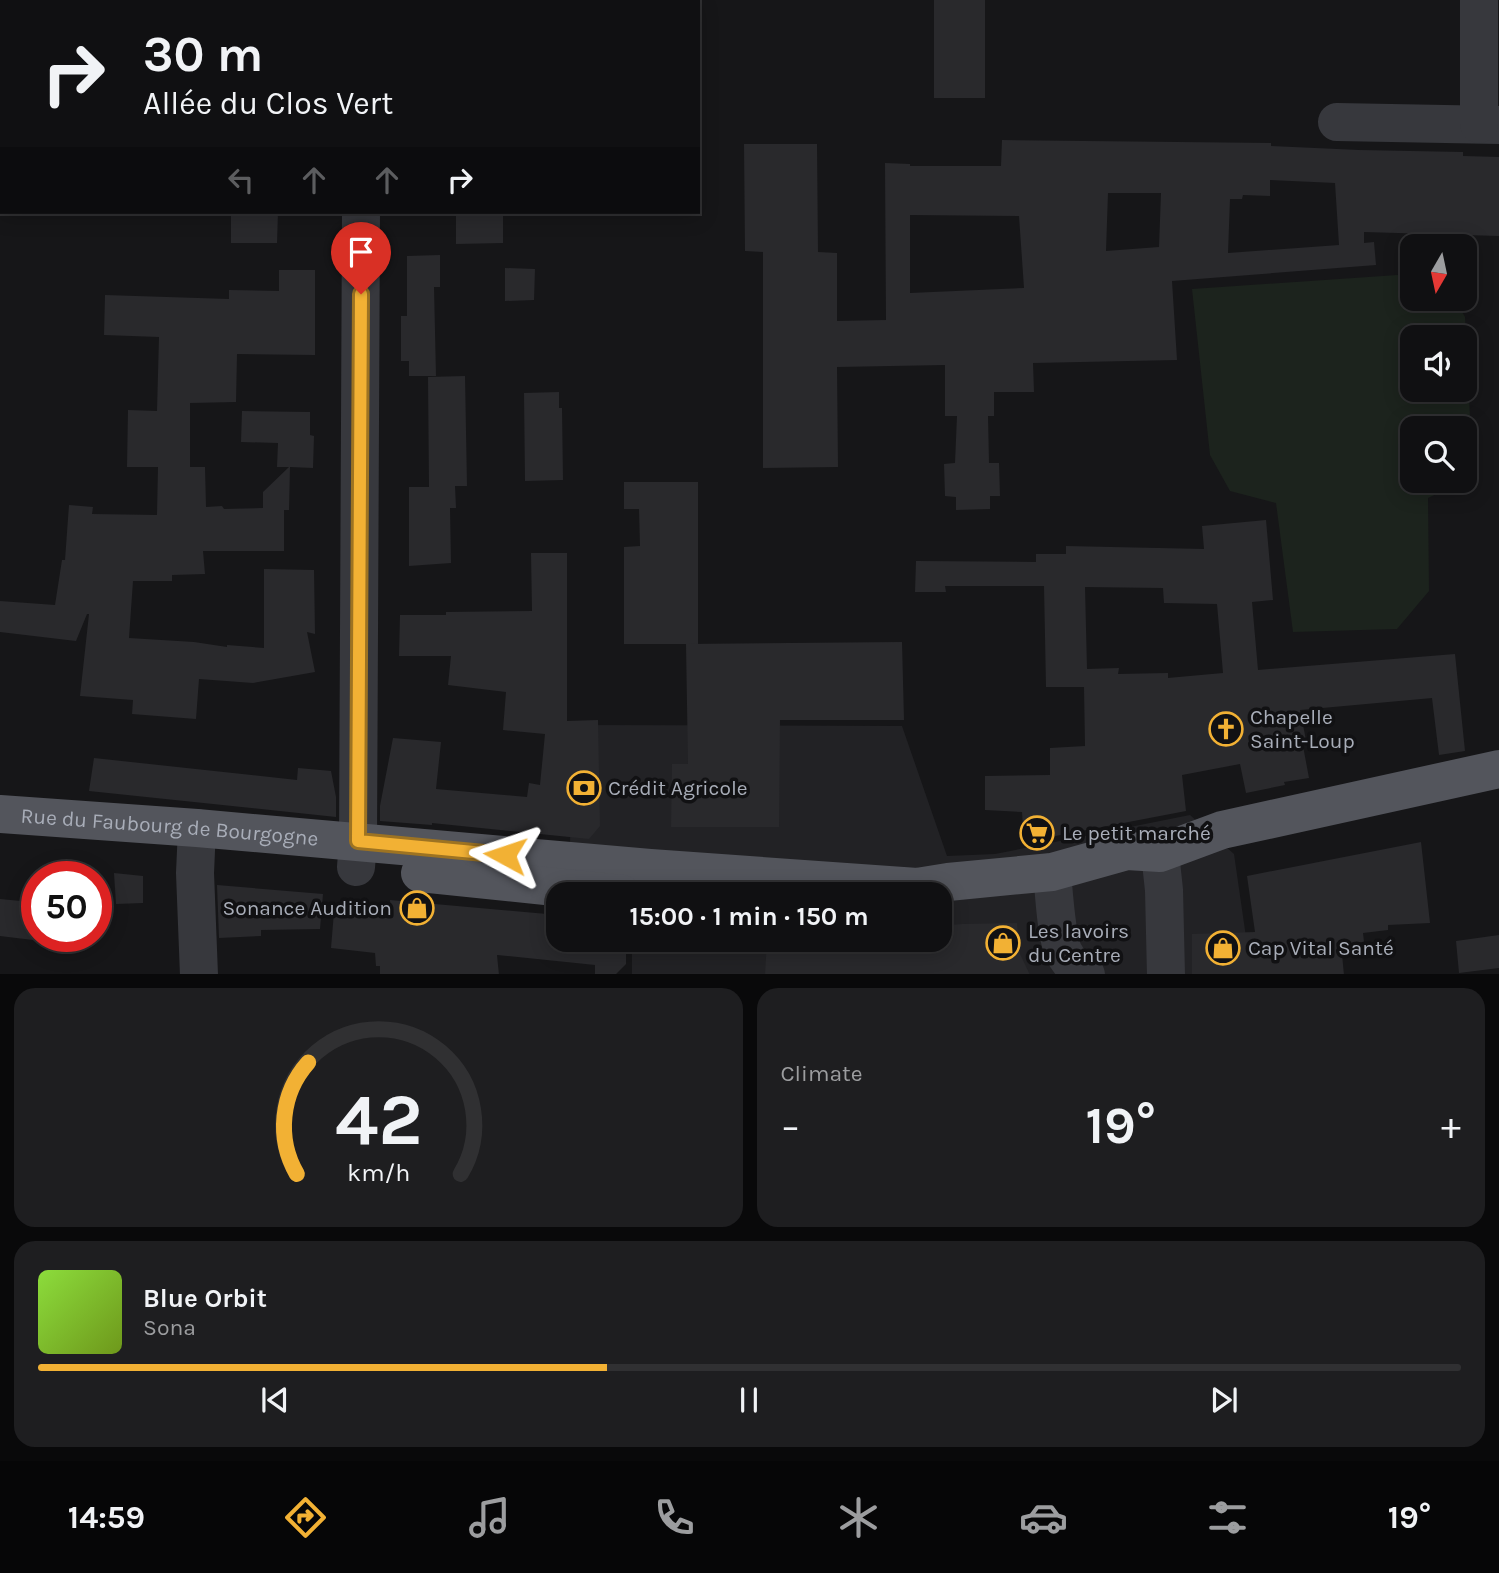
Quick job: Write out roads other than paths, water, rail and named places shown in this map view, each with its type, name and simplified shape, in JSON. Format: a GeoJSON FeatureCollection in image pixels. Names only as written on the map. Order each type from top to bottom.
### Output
{"type":"FeatureCollection","features":[{"type":"Feature","properties":{"kind":"main road","name":"Rue du Faubourg de Bourgogne"},"geometry":{"type":"LineString","coordinates":[[1161,860],[1222,830],[1499,769]]}},
{"type":"Feature","properties":{"kind":"main road","name":"Rue du Faubourg de Bourgogne"},"geometry":{"type":"LineString","coordinates":[[952,899],[1053,880],[1127,851],[1161,860],[1360,811],[1499,784]]}},
{"type":"Feature","properties":{"kind":"main road","name":"Rue du Faubourg de Bourgogne"},"geometry":{"type":"LineString","coordinates":[[1276,833],[1499,793]]}},
{"type":"Feature","properties":{"kind":"main road","name":"Rue du Faubourg de Bourgogne"},"geometry":{"type":"LineString","coordinates":[[0,814],[197,840],[357,854],[639,867],[917,887],[948,882],[1053,880]]}},
{"type":"Feature","properties":{"kind":"main road","name":"Rue du Faubourg de Bourgogne"},"geometry":{"type":"LineString","coordinates":[[0,832],[197,840]]}},
{"type":"Feature","properties":{"kind":"main road","name":"Rue du Faubourg de Bourgogne"},"geometry":{"type":"LineString","coordinates":[[357,854],[546,883]]}},
{"type":"Feature","properties":{"kind":"street"},"geometry":{"type":"LineString","coordinates":[[1337,122],[1489,124],[1479,0]]}},
{"type":"Feature","properties":{"kind":"street"},"geometry":{"type":"LineString","coordinates":[[357,854],[361,214]]}},
{"type":"Feature","properties":{"kind":"street"},"geometry":{"type":"LineString","coordinates":[[197,840],[195,873],[199,974]]}},
{"type":"Feature","properties":{"kind":"street"},"geometry":{"type":"LineString","coordinates":[[1161,860],[1166,974]]}},
{"type":"Feature","properties":{"kind":"street"},"geometry":{"type":"LineString","coordinates":[[1053,880],[1063,951],[1070,962],[1084,974]]}},
{"type":"Feature","properties":{"kind":"place","name":"Chapelle Saint-Loup"},"geometry":{"type":"Point","coordinates":[1226,729]}},
{"type":"Feature","properties":{"kind":"place","name":"Crédit Agricole"},"geometry":{"type":"Point","coordinates":[584,788]}},
{"type":"Feature","properties":{"kind":"place","name":"Le petit marché"},"geometry":{"type":"Point","coordinates":[1037,833]}},
{"type":"Feature","properties":{"kind":"place","name":"Sonance Audition"},"geometry":{"type":"Point","coordinates":[417,908]}},
{"type":"Feature","properties":{"kind":"place","name":"Les lavoirs du Centre"},"geometry":{"type":"Point","coordinates":[1003,943]}},
{"type":"Feature","properties":{"kind":"place","name":"Cap Vital Santé"},"geometry":{"type":"Point","coordinates":[1223,948]}}]}
